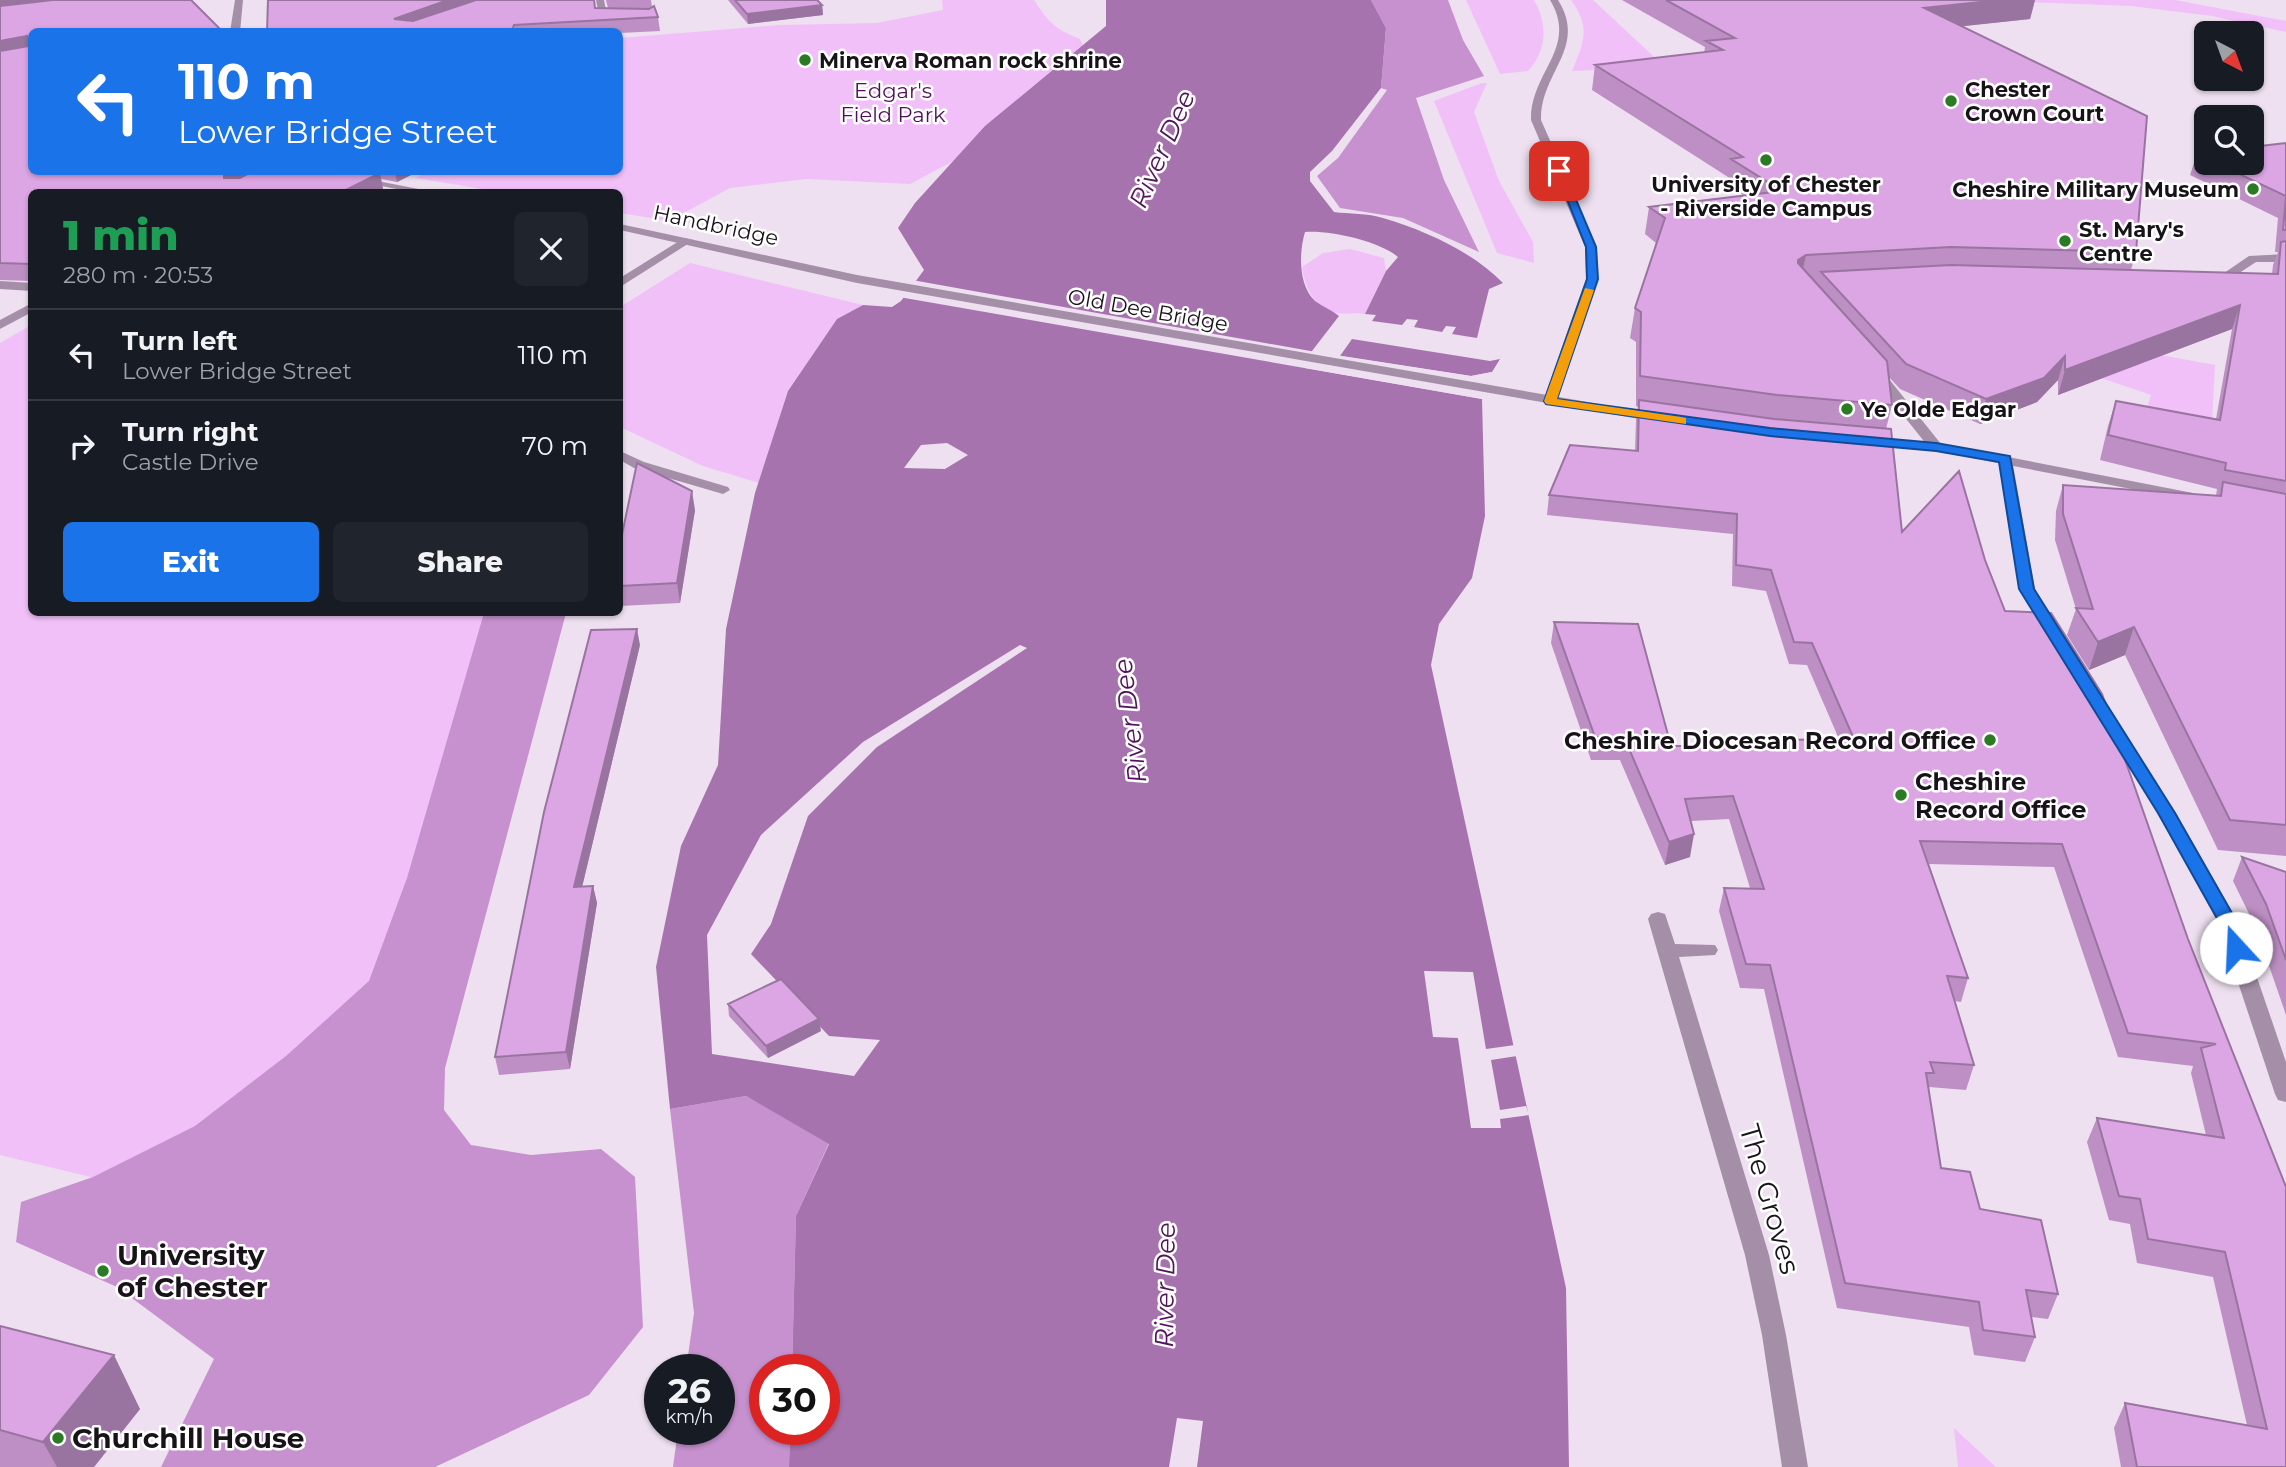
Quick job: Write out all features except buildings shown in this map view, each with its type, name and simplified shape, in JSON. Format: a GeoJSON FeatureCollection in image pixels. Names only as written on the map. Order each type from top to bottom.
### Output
{"type":"FeatureCollection","features":[{"type":"Feature","properties":{"kind":"street"},"geometry":{"type":"LineString","coordinates":[[235,28],[239,0]]}},
{"type":"Feature","properties":{"kind":"street"},"geometry":{"type":"LineString","coordinates":[[600,0],[603,19],[627,18]]}},
{"type":"Feature","properties":{"kind":"street"},"geometry":{"type":"LineString","coordinates":[[1554,0],[1566,23],[1564,41],[1554,70],[1537,98],[1536,120],[1591,247],[1592,279],[1550,401],[1674,420]]}},
{"type":"Feature","properties":{"kind":"street"},"geometry":{"type":"LineString","coordinates":[[332,175],[411,189]]}},
{"type":"Feature","properties":{"kind":"street","name":"Handbridge"},"geometry":{"type":"LineString","coordinates":[[623,228],[805,265]]}},
{"type":"Feature","properties":{"kind":"street"},"geometry":{"type":"LineString","coordinates":[[623,282],[688,240]]}},
{"type":"Feature","properties":{"kind":"street"},"geometry":{"type":"LineString","coordinates":[[2195,289],[2216,284],[2224,275],[2253,258],[2286,258]]}},
{"type":"Feature","properties":{"kind":"street","name":"Old Dee Bridge"},"geometry":{"type":"LineString","coordinates":[[805,265],[840,275],[1550,401]]}},
{"type":"Feature","properties":{"kind":"street"},"geometry":{"type":"LineString","coordinates":[[0,285],[28,287]]}},
{"type":"Feature","properties":{"kind":"street"},"geometry":{"type":"LineString","coordinates":[[0,325],[28,309]]}},
{"type":"Feature","properties":{"kind":"street"},"geometry":{"type":"LineString","coordinates":[[1862,357],[1936,447]]}},
{"type":"Feature","properties":{"kind":"street"},"geometry":{"type":"LineString","coordinates":[[1853,439],[1936,447],[2206,499]]}},
{"type":"Feature","properties":{"kind":"street"},"geometry":{"type":"LineString","coordinates":[[623,457],[639,465],[723,490]]}},
{"type":"Feature","properties":{"kind":"street"},"geometry":{"type":"LineString","coordinates":[[2005,459],[2027,589],[2063,647]]}},
{"type":"Feature","properties":{"kind":"street"},"geometry":{"type":"LineString","coordinates":[[2092,694],[2167,813],[2228,922],[2286,1094]]}},
{"type":"Feature","properties":{"kind":"street","name":"The Groves"},"geometry":{"type":"LineString","coordinates":[[1658,919],[1757,1255],[1774,1335],[1795,1467]]}},
{"type":"Feature","properties":{"kind":"street"},"geometry":{"type":"LineString","coordinates":[[1668,951],[1707,950]]}},
{"type":"Feature","properties":{"kind":"green space","name":"Edgar's Field Park"},"geometry":{"type":"Polygon","coordinates":[[[942,0],[1034,0],[1053,24],[1080,39],[1083,45],[1079,52],[959,158],[910,184],[807,179],[730,188],[669,221],[623,213],[623,189],[483,189],[415,178],[421,175],[623,175],[623,38],[779,25],[877,23],[943,10],[942,0]]]}},
{"type":"Feature","properties":{"kind":"green space"},"geometry":{"type":"Polygon","coordinates":[[[1466,0],[1534,0],[1542,19],[1543,37],[1539,55],[1528,71],[1500,74],[1466,0]]]}},
{"type":"Feature","properties":{"kind":"green space"},"geometry":{"type":"Polygon","coordinates":[[[1571,0],[1593,0],[1665,67],[1572,71],[1580,52],[1583,27],[1571,0]]]}},
{"type":"Feature","properties":{"kind":"green space"},"geometry":{"type":"Polygon","coordinates":[[[1969,0],[2175,0],[2286,21],[2286,32],[2264,27],[2264,21],[2235,21],[2131,6],[1969,0]]]}},
{"type":"Feature","properties":{"kind":"green space"},"geometry":{"type":"Polygon","coordinates":[[[1487,83],[1474,112],[1499,181],[1533,242],[1534,263],[1497,253],[1434,101],[1487,83]]]}},
{"type":"Feature","properties":{"kind":"green space"},"geometry":{"type":"Polygon","coordinates":[[[1350,249],[1384,258],[1386,271],[1365,314],[1337,313],[1322,307],[1312,296],[1303,275],[1302,267],[1323,253],[1350,249]]]}},
{"type":"Feature","properties":{"kind":"green space"},"geometry":{"type":"Polygon","coordinates":[[[690,263],[863,305],[837,319],[788,391],[759,483],[703,466],[623,428],[623,305],[690,263]]]}},
{"type":"Feature","properties":{"kind":"green space"},"geometry":{"type":"Polygon","coordinates":[[[28,327],[28,616],[526,616],[388,1129],[107,1181],[0,1155],[0,343],[28,327]]]}},
{"type":"Feature","properties":{"kind":"green space"},"geometry":{"type":"Polygon","coordinates":[[[2128,349],[2215,365],[2212,423],[2146,411],[2151,395],[2101,378],[2128,349]]]}},
{"type":"Feature","properties":{"kind":"green space"},"geometry":{"type":"Polygon","coordinates":[[[1954,1428],[1996,1467],[1958,1467],[1954,1428]]]}},
{"type":"Feature","properties":{"kind":"shaded area"},"geometry":{"type":"Polygon","coordinates":[[[1371,0],[1448,0],[1463,40],[1484,76],[1416,98],[1444,180],[1479,252],[1403,218],[1340,208],[1317,176],[1338,158],[1387,90],[1381,88],[1386,28],[1371,0]]]}},
{"type":"Feature","properties":{"kind":"shaded area"},"geometry":{"type":"Polygon","coordinates":[[[483,616],[565,616],[445,1068],[444,1110],[471,1145],[531,1155],[601,1149],[635,1177],[643,1327],[589,1395],[435,1467],[161,1467],[214,1359],[117,1287],[16,1242],[21,1202],[93,1177],[195,1126],[286,1056],[369,981],[407,878],[483,616]]]}},
{"type":"Feature","properties":{"kind":"shaded area"},"geometry":{"type":"Polygon","coordinates":[[[746,1096],[829,1143],[796,1216],[792,1354],[749,1354],[749,1445],[790,1445],[789,1467],[673,1467],[676,1445],[735,1445],[735,1354],[688,1354],[694,1313],[670,1109],[746,1096]]]}},
{"type":"Feature","properties":{"kind":"water","name":"River Dee"},"geometry":{"type":"Polygon","coordinates":[[[1106,0],[1371,0],[1386,28],[1381,88],[1332,151],[1310,172],[1310,181],[1334,212],[1377,216],[1431,236],[1477,261],[1503,283],[1489,289],[1477,338],[1452,334],[1456,327],[1446,326],[1442,332],[1414,327],[1418,320],[1407,319],[1402,325],[1372,321],[1376,315],[1365,314],[1386,271],[1398,257],[1379,246],[1340,235],[1305,232],[1303,240],[1301,268],[1305,286],[1315,301],[1339,316],[1312,351],[1305,368],[1482,399],[1485,516],[1472,578],[1439,624],[1431,665],[1566,1288],[1569,1467],[789,1467],[790,1445],[840,1445],[840,1354],[792,1354],[796,1216],[829,1144],[746,1096],[670,1109],[656,967],[681,846],[718,765],[726,629],[755,493],[788,391],[837,319],[863,305],[892,307],[901,301],[924,270],[898,228],[915,203],[985,126],[1106,26],[1106,0]],[[947,443],[921,445],[904,468],[945,469],[968,455],[947,443]],[[1020,645],[863,742],[761,835],[707,935],[712,1054],[854,1076],[880,1040],[829,1036],[751,954],[771,924],[808,816],[877,747],[1027,648],[1020,645]]]}},
{"type":"Feature","properties":{"kind":"water"},"geometry":{"type":"Polygon","coordinates":[[[1352,339],[1490,361],[1500,359],[1492,372],[1471,376],[1340,356],[1352,339]]]}},
{"type":"Feature","properties":{"kind":"pier"},"geometry":{"type":"Polygon","coordinates":[[[912,280],[1316,352],[1309,365],[1483,396],[1482,399],[899,297],[912,280]]]}},
{"type":"Feature","properties":{"kind":"pier"},"geometry":{"type":"Polygon","coordinates":[[[1336,355],[1471,376],[1492,372],[1491,376],[1471,380],[1339,359],[1336,355]]]}},
{"type":"Feature","properties":{"kind":"pier"},"geometry":{"type":"Polygon","coordinates":[[[1424,971],[1473,972],[1486,1049],[1515,1045],[1517,1056],[1491,1060],[1500,1110],[1526,1106],[1529,1115],[1500,1119],[1501,1128],[1471,1128],[1458,1038],[1433,1037],[1424,971]]]}},
{"type":"Feature","properties":{"kind":"pier"},"geometry":{"type":"Polygon","coordinates":[[[1177,1418],[1203,1421],[1197,1467],[1169,1467],[1177,1418]]]}},
{"type":"Feature","properties":{"kind":"slow traffic"},"geometry":{"type":"LineString","coordinates":[[1589,290],[1550,401],[1681,421]]}},
{"type":"Feature","properties":{"kind":"place","name":"Minerva Roman rock shrine"},"geometry":{"type":"Point","coordinates":[805,60]}},
{"type":"Feature","properties":{"kind":"place","name":"Chester Crown Court"},"geometry":{"type":"Point","coordinates":[1951,101]}},
{"type":"Feature","properties":{"kind":"place","name":"University of Chester - Riverside Campus"},"geometry":{"type":"Point","coordinates":[1766,160]}},
{"type":"Feature","properties":{"kind":"place","name":"Cheshire Military Museum"},"geometry":{"type":"Point","coordinates":[2253,189]}},
{"type":"Feature","properties":{"kind":"place","name":"St. Mary's Centre"},"geometry":{"type":"Point","coordinates":[2065,241]}},
{"type":"Feature","properties":{"kind":"place","name":"Ye Olde Edgar"},"geometry":{"type":"Point","coordinates":[1847,409]}},
{"type":"Feature","properties":{"kind":"place","name":"Cheshire Diocesan Record Office"},"geometry":{"type":"Point","coordinates":[1990,740]}},
{"type":"Feature","properties":{"kind":"place","name":"Cheshire Record Office"},"geometry":{"type":"Point","coordinates":[1901,795]}},
{"type":"Feature","properties":{"kind":"place","name":"University of Chester"},"geometry":{"type":"Point","coordinates":[103,1271]}},
{"type":"Feature","properties":{"kind":"place","name":"Churchill House"},"geometry":{"type":"Point","coordinates":[58,1438]}},
{"type":"Feature","properties":{"kind":"route"},"geometry":{"type":"LineString","coordinates":[[1559,171],[1591,247],[1592,279],[1550,401],[1633,415],[1770,432],[1936,447],[2005,459],[2027,589],[2167,813],[2228,922],[2236,948]]}}]}
